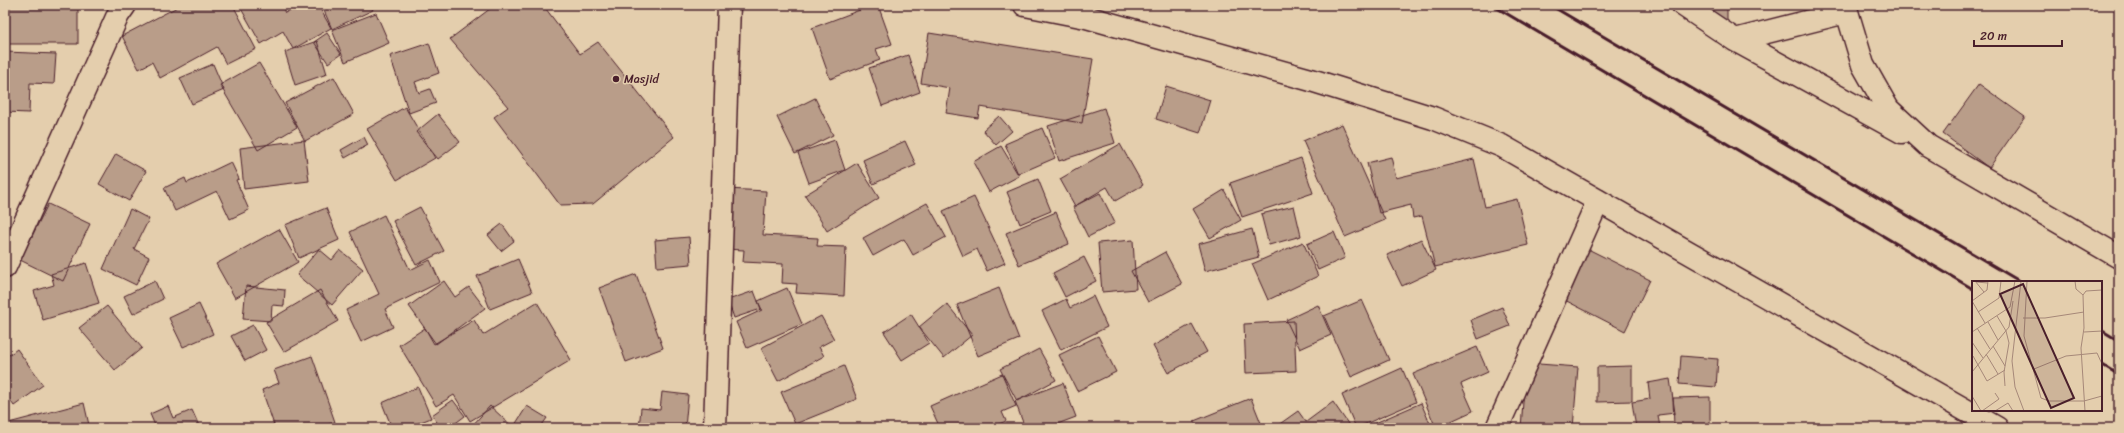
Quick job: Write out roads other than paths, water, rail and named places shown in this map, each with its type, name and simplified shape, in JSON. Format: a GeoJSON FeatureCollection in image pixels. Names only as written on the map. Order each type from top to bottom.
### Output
{"type":"FeatureCollection","features":[{"type":"Feature","properties":{"kind":"street"},"geometry":{"type":"LineString","coordinates":[[5,267],[118,15],[125,5]]}},
{"type":"Feature","properties":{"kind":"street"},"geometry":{"type":"LineString","coordinates":[[715,428],[729,5]]}},
{"type":"Feature","properties":{"kind":"street"},"geometry":{"type":"LineString","coordinates":[[1025,5],[1086,17],[1311,80],[1433,118],[1502,146],[1998,428]]}},
{"type":"Feature","properties":{"kind":"street"},"geometry":{"type":"LineString","coordinates":[[1683,5],[1735,40],[1928,146],[2119,256]]}},
{"type":"Feature","properties":{"kind":"street"},"geometry":{"type":"LineString","coordinates":[[1735,40],[1845,9],[1863,65],[1888,109],[1928,146]]}},
{"type":"Feature","properties":{"kind":"street"},"geometry":{"type":"LineString","coordinates":[[1497,428],[1598,201]]}},
{"type":"Feature","properties":{"kind":"railway"},"geometry":{"type":"LineString","coordinates":[[1492,5],[1972,288]]}},
{"type":"Feature","properties":{"kind":"railway"},"geometry":{"type":"LineString","coordinates":[[1550,5],[2019,281]]}},
{"type":"Feature","properties":{"kind":"railway"},"geometry":{"type":"LineString","coordinates":[[2102,331],[2119,341]]}},
{"type":"Feature","properties":{"kind":"railway"},"geometry":{"type":"LineString","coordinates":[[2102,365],[2119,375]]}},
{"type":"Feature","properties":{"kind":"place","name":"Masjid"},"geometry":{"type":"Point","coordinates":[616,79]}}]}
